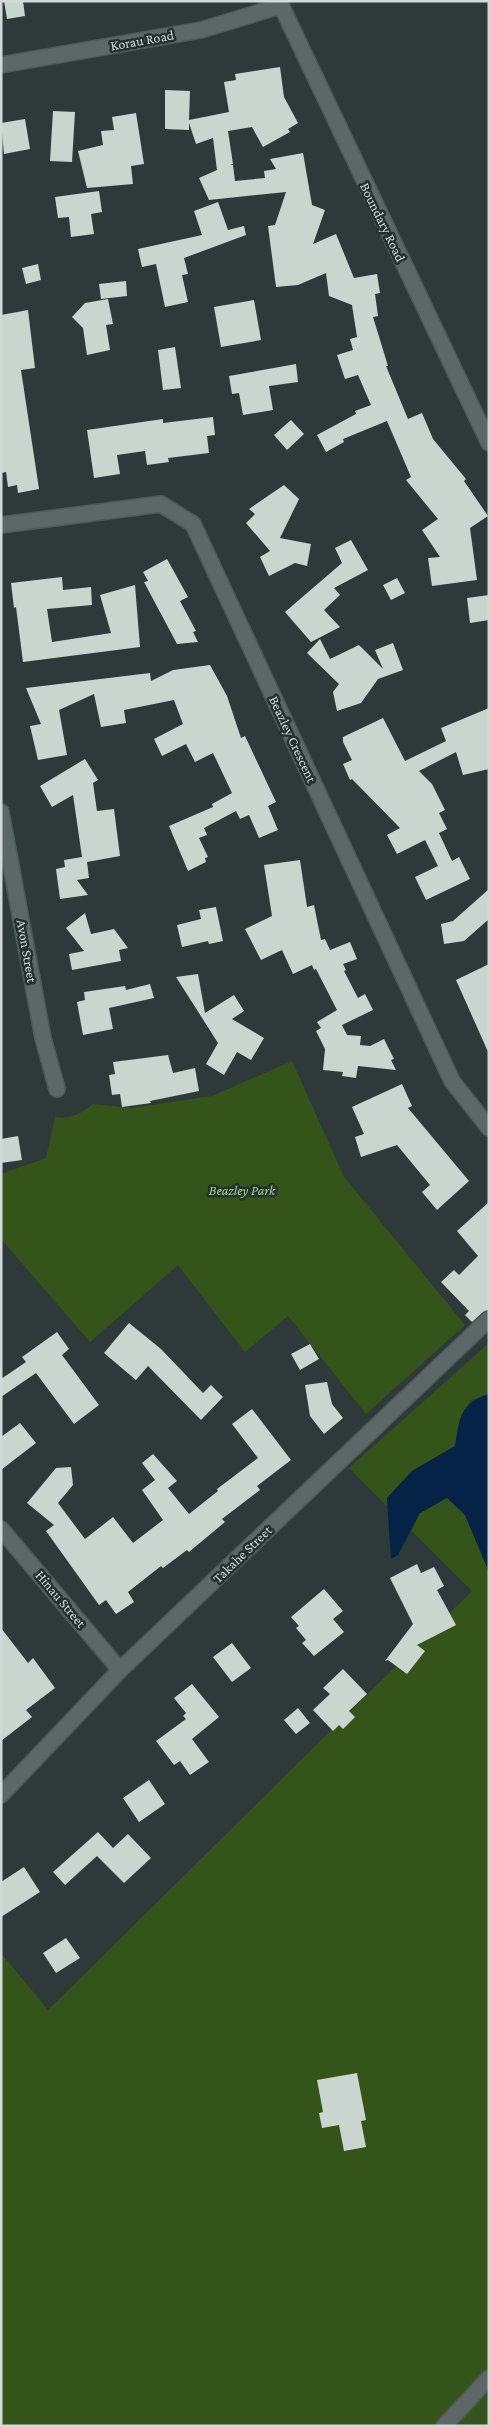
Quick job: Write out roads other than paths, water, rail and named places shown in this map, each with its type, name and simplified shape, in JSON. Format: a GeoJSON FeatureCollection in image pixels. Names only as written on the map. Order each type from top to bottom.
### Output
{"type":"FeatureCollection","features":[{"type":"Feature","properties":{"kind":"street","name":"Korau Road"},"geometry":{"type":"LineString","coordinates":[[1,65],[201,30],[279,4]]}},
{"type":"Feature","properties":{"kind":"street","name":"Boundary Road"},"geometry":{"type":"LineString","coordinates":[[279,4],[489,442]]}},
{"type":"Feature","properties":{"kind":"street","name":"Beazley Crescent"},"geometry":{"type":"LineString","coordinates":[[1,525],[161,504],[193,524],[452,1081],[489,1128]]}},
{"type":"Feature","properties":{"kind":"street","name":"Avon Street"},"geometry":{"type":"LineString","coordinates":[[1,812],[43,1038],[57,1089]]}},
{"type":"Feature","properties":{"kind":"street","name":"Takahe Street"},"geometry":{"type":"LineString","coordinates":[[1,1795],[120,1670],[489,1320]]}},
{"type":"Feature","properties":{"kind":"street","name":"Hinau Street"},"geometry":{"type":"LineString","coordinates":[[1,1529],[120,1670]]}},
{"type":"Feature","properties":{"kind":"street"},"geometry":{"type":"LineString","coordinates":[[444,2426],[489,2378]]}},
{"type":"Feature","properties":{"kind":"water"},"geometry":{"type":"Polygon","coordinates":[[[489,1394],[489,1572],[465,1515],[447,1498],[420,1513],[398,1555],[391,1559],[387,1498],[412,1471],[455,1446],[460,1420],[466,1407],[489,1394]]]}},
{"type":"Feature","properties":{"kind":"park label","name":"Beazley Park"},"geometry":{"type":"Point","coordinates":[242,1190]}}]}
